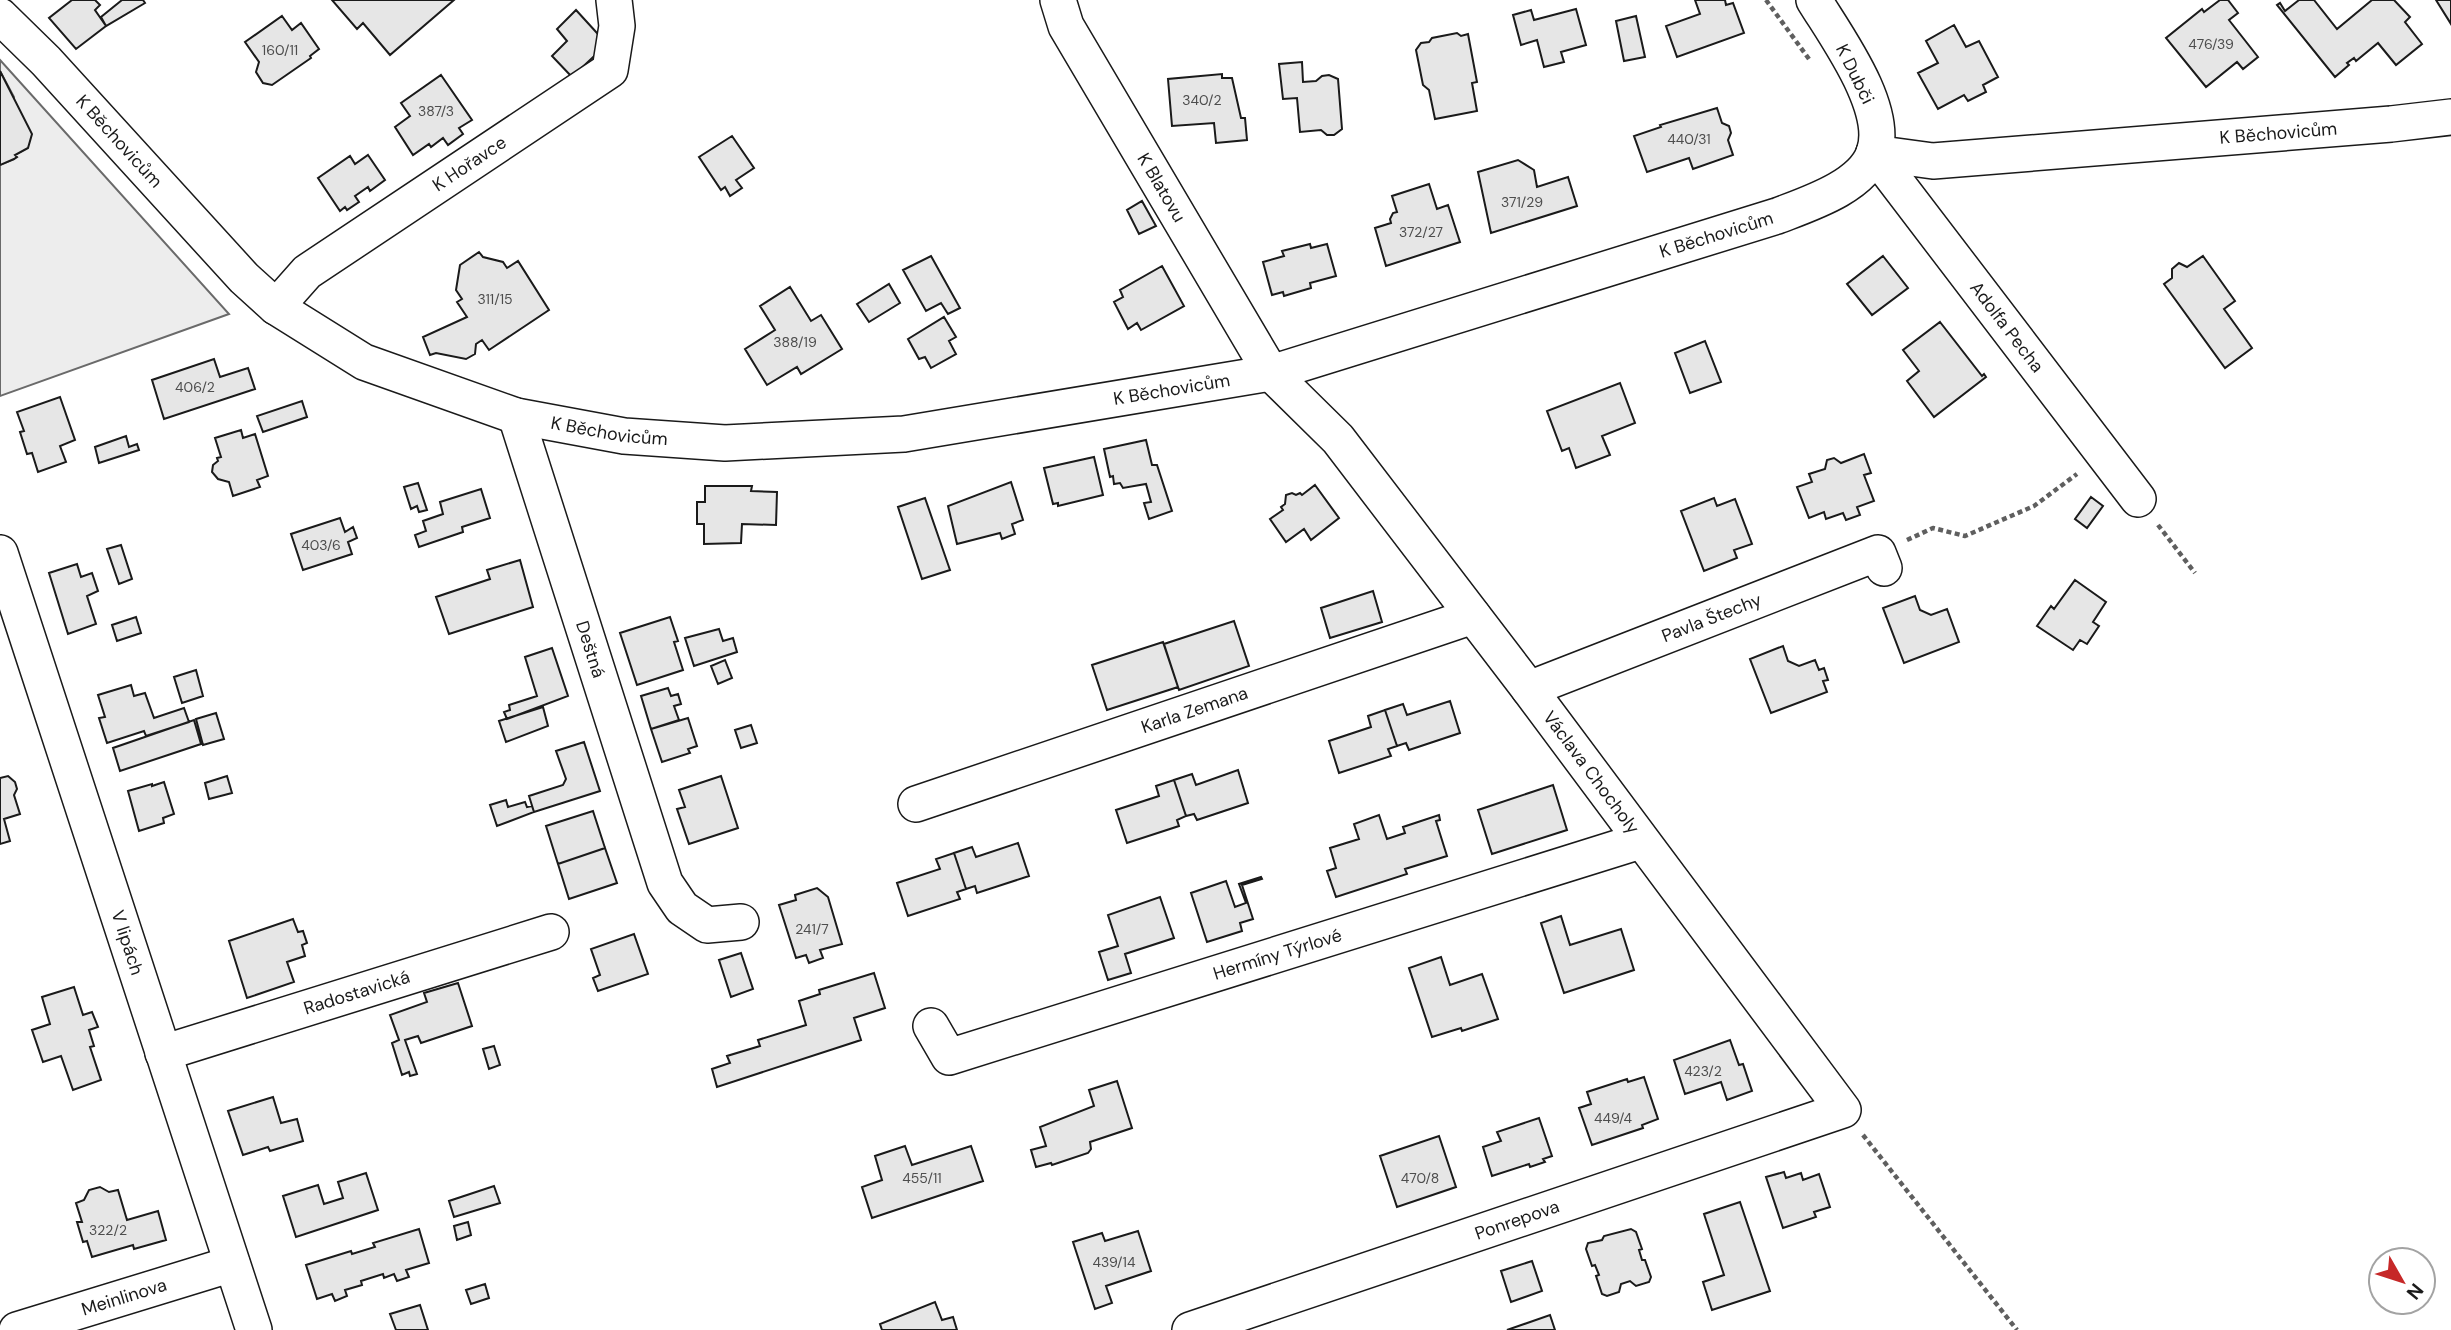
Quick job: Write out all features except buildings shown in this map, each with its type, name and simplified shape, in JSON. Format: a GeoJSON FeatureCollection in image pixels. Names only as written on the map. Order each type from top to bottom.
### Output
{"type":"FeatureCollection","features":[{"type":"Feature","properties":{"kind":"street","name":"K Hořavce"},"geometry":{"type":"LineString","coordinates":[[276,307],[307,272],[610,70],[617,26],[614,0]]}},
{"type":"Feature","properties":{"kind":"street","name":"K Blatovu"},"geometry":{"type":"LineString","coordinates":[[1058,0],[1066,26],[1271,373],[1338,439]]}},
{"type":"Feature","properties":{"kind":"street","name":"K Dubči"},"geometry":{"type":"LineString","coordinates":[[1814,0],[1858,74],[1869,100],[1876,119],[1874,153]]}},
{"type":"Feature","properties":{"kind":"street","name":"K Běchovicům"},"geometry":{"type":"LineString","coordinates":[[0,16],[46,61],[244,278],[276,307],[364,362],[516,416],[624,436],[725,443],[904,434],[1271,373],[1815,202],[1845,186],[1861,172],[1874,153],[1933,161],[2451,117]]}},
{"type":"Feature","properties":{"kind":"street","name":"Adolfa Pecha"},"geometry":{"type":"LineString","coordinates":[[1874,153],[2138,499]]}},
{"type":"Feature","properties":{"kind":"street","name":"Deštná"},"geometry":{"type":"LineString","coordinates":[[516,416],[665,883],[682,908],[707,925],[741,922]]}},
{"type":"Feature","properties":{"kind":"street","name":"Václava Chocholy"},"geometry":{"type":"LineString","coordinates":[[1338,439],[1529,689],[1843,1110]]}},
{"type":"Feature","properties":{"kind":"street","name":"V lipách"},"geometry":{"type":"LineString","coordinates":[[0,553],[254,1330]]}},
{"type":"Feature","properties":{"kind":"street","name":"Pavla Štechy"},"geometry":{"type":"LineString","coordinates":[[1529,689],[1881,561]]}},
{"type":"Feature","properties":{"kind":"street","name":"Karla Zemana"},"geometry":{"type":"LineString","coordinates":[[916,804],[1473,616]]}},
{"type":"Feature","properties":{"kind":"street","name":"Hermíny Týrlové"},"geometry":{"type":"LineString","coordinates":[[931,1026],[950,1058],[1640,841]]}},
{"type":"Feature","properties":{"kind":"street","name":"Radostavická"},"geometry":{"type":"LineString","coordinates":[[163,1053],[551,932]]}},
{"type":"Feature","properties":{"kind":"street","name":"Ponrepova"},"geometry":{"type":"LineString","coordinates":[[1190,1330],[1843,1110]]}},
{"type":"Feature","properties":{"kind":"street","name":"Meinlinova"},"geometry":{"type":"LineString","coordinates":[[17,1330],[232,1264]]}},
{"type":"Feature","properties":{"kind":"path"},"geometry":{"type":"LineString","coordinates":[[1881,561],[1933,528],[1965,536],[2034,506],[2103,454]]}},
{"type":"Feature","properties":{"kind":"path"},"geometry":{"type":"LineString","coordinates":[[2138,499],[2194,573]]}},
{"type":"Feature","properties":{"kind":"path"},"geometry":{"type":"LineString","coordinates":[[1843,1110],[2017,1330]]}},
{"type":"Feature","properties":{"kind":"shaded area"},"geometry":{"type":"Polygon","coordinates":[[[0,60],[229,314],[0,396],[0,165],[14,159],[15,155],[27,148],[14,97],[0,71],[0,60]]]}}]}
